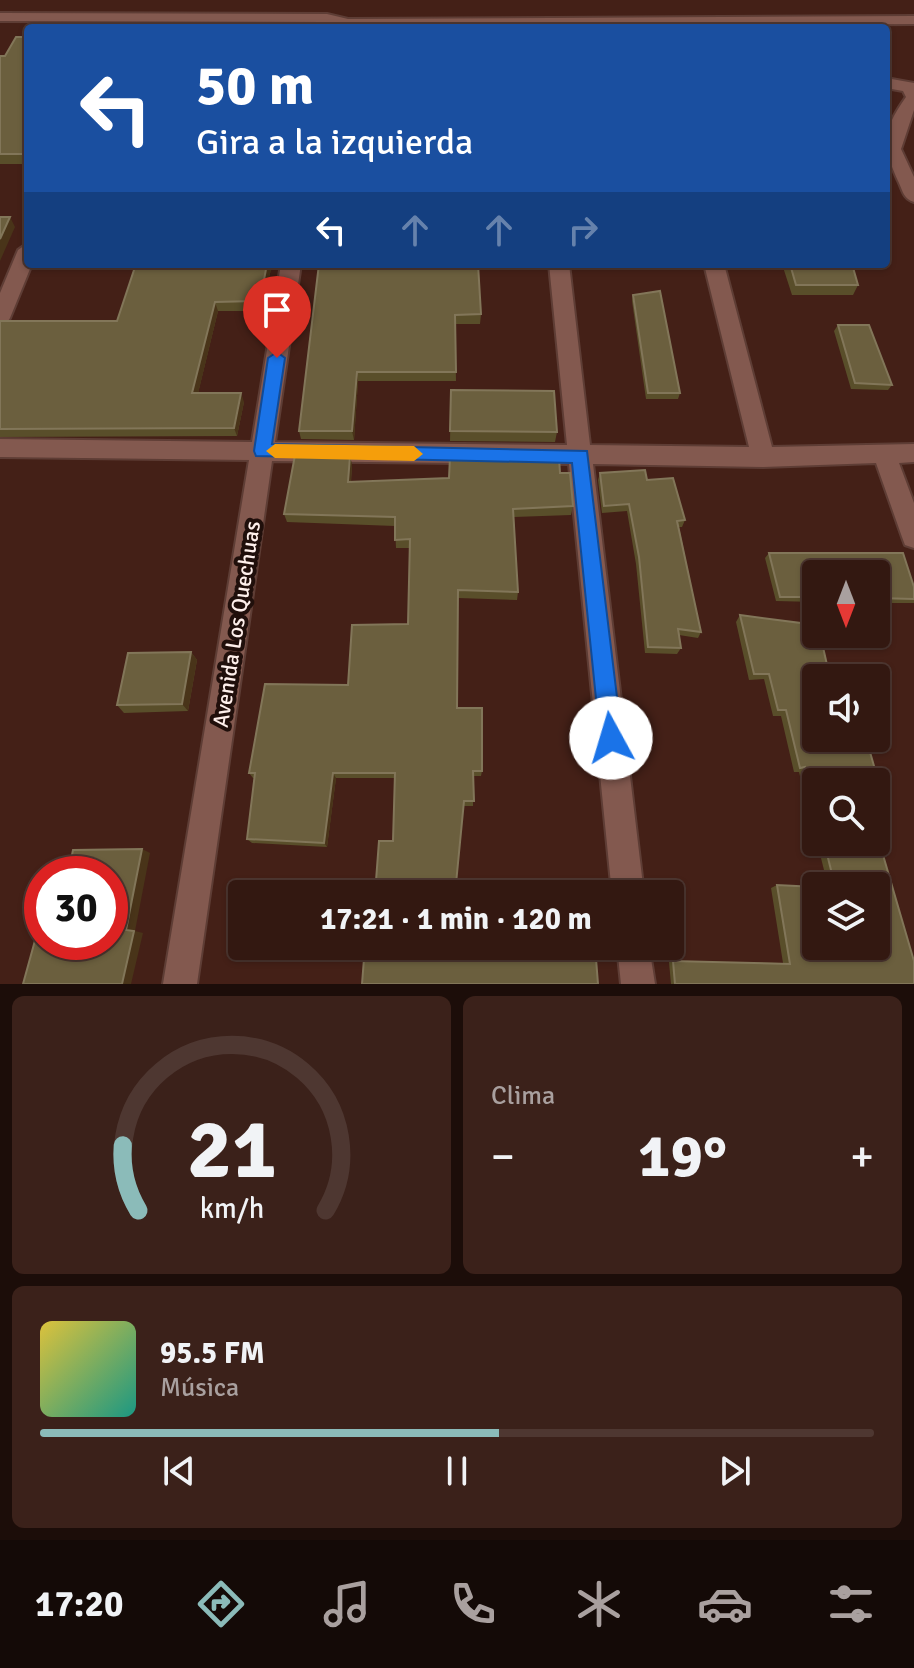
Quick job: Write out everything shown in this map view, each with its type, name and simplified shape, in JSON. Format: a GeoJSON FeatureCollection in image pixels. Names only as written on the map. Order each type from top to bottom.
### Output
{"type":"FeatureCollection","features":[{"type":"Feature","properties":{"kind":"street"},"geometry":{"type":"LineString","coordinates":[[0,16],[78,0]]}},
{"type":"Feature","properties":{"kind":"street"},"geometry":{"type":"LineString","coordinates":[[115,0],[123,23]]}},
{"type":"Feature","properties":{"kind":"street"},"geometry":{"type":"LineString","coordinates":[[327,23],[330,0]]}},
{"type":"Feature","properties":{"kind":"street"},"geometry":{"type":"LineString","coordinates":[[0,16],[123,23],[347,24]]}},
{"type":"Feature","properties":{"kind":"street"},"geometry":{"type":"LineString","coordinates":[[674,24],[711,20],[863,24],[914,20]]}},
{"type":"Feature","properties":{"kind":"street"},"geometry":{"type":"LineString","coordinates":[[890,79],[910,87],[914,97],[890,140]]}},
{"type":"Feature","properties":{"kind":"street"},"geometry":{"type":"LineString","coordinates":[[890,144],[914,196]]}},
{"type":"Feature","properties":{"kind":"street"},"geometry":{"type":"LineString","coordinates":[[0,318],[24,260]]}},
{"type":"Feature","properties":{"kind":"street","name":"Avenida Los Quechuas"},"geometry":{"type":"LineString","coordinates":[[180,984],[290,268]]}},
{"type":"Feature","properties":{"kind":"street"},"geometry":{"type":"LineString","coordinates":[[559,268],[626,880]]}},
{"type":"Feature","properties":{"kind":"street"},"geometry":{"type":"LineString","coordinates":[[715,268],[763,457]]}},
{"type":"Feature","properties":{"kind":"street"},"geometry":{"type":"LineString","coordinates":[[0,448],[763,457],[914,453]]}},
{"type":"Feature","properties":{"kind":"street"},"geometry":{"type":"LineString","coordinates":[[884,454],[914,537]]}},
{"type":"Feature","properties":{"kind":"street"},"geometry":{"type":"LineString","coordinates":[[635,960],[638,984]]}},
{"type":"Feature","properties":{"kind":"building"},"geometry":{"type":"Polygon","coordinates":[[[16,37],[24,37],[24,154],[0,154],[0,56],[5,56],[16,37]]]}},
{"type":"Feature","properties":{"kind":"building"},"geometry":{"type":"Polygon","coordinates":[[[0,217],[10,217],[0,239],[0,217]]]}},
{"type":"Feature","properties":{"kind":"building"},"geometry":{"type":"Polygon","coordinates":[[[135,268],[266,268],[260,301],[215,302],[192,393],[241,393],[234,428],[0,429],[0,321],[117,321],[135,268]]]}},
{"type":"Feature","properties":{"kind":"building"},"geometry":{"type":"Polygon","coordinates":[[[319,268],[478,268],[481,314],[455,315],[456,372],[357,372],[352,431],[299,431],[319,268]]]}},
{"type":"Feature","properties":{"kind":"building"},"geometry":{"type":"Polygon","coordinates":[[[791,268],[853,268],[858,285],[796,285],[791,268]]]}},
{"type":"Feature","properties":{"kind":"building"},"geometry":{"type":"Polygon","coordinates":[[[660,291],[680,393],[648,393],[633,295],[660,291]]]}},
{"type":"Feature","properties":{"kind":"building"},"geometry":{"type":"Polygon","coordinates":[[[838,325],[869,325],[892,385],[855,383],[838,325]]]}},
{"type":"Feature","properties":{"kind":"building"},"geometry":{"type":"Polygon","coordinates":[[[451,390],[554,391],[557,432],[450,431],[451,390]]]}},
{"type":"Feature","properties":{"kind":"building"},"geometry":{"type":"Polygon","coordinates":[[[295,455],[350,456],[348,482],[449,478],[450,457],[559,458],[560,473],[570,473],[573,506],[513,509],[518,592],[458,590],[457,708],[482,708],[482,771],[473,771],[474,801],[464,801],[456,880],[376,880],[379,841],[393,841],[395,773],[333,773],[324,843],[247,839],[255,773],[249,773],[265,684],[348,685],[352,625],[408,624],[410,539],[395,540],[395,517],[284,514],[295,455]]]}},
{"type":"Feature","properties":{"kind":"building"},"geometry":{"type":"Polygon","coordinates":[[[645,470],[647,480],[673,478],[685,520],[677,521],[701,632],[678,629],[681,648],[648,647],[639,557],[629,504],[604,506],[600,473],[645,470]]]}},
{"type":"Feature","properties":{"kind":"building"},"geometry":{"type":"Polygon","coordinates":[[[769,553],[903,553],[914,587],[914,599],[890,598],[890,560],[802,560],[802,597],[780,597],[769,553]]]}},
{"type":"Feature","properties":{"kind":"building"},"geometry":{"type":"Polygon","coordinates":[[[740,615],[802,623],[802,648],[823,648],[827,664],[802,664],[802,752],[870,752],[875,768],[800,768],[786,710],[778,710],[769,674],[754,674],[740,615]]]}},
{"type":"Feature","properties":{"kind":"building"},"geometry":{"type":"Polygon","coordinates":[[[191,652],[182,704],[117,705],[128,653],[191,652]]]}},
{"type":"Feature","properties":{"kind":"building"},"geometry":{"type":"Polygon","coordinates":[[[142,849],[128,920],[128,856],[72,856],[73,850],[142,849]]]}},
{"type":"Feature","properties":{"kind":"building"},"geometry":{"type":"Polygon","coordinates":[[[828,856],[883,856],[888,872],[832,872],[828,856]]]}},
{"type":"Feature","properties":{"kind":"building"},"geometry":{"type":"Polygon","coordinates":[[[890,879],[914,961],[914,984],[675,984],[673,961],[790,964],[777,885],[802,886],[802,960],[890,960],[890,879]]]}},
{"type":"Feature","properties":{"kind":"building"},"geometry":{"type":"Polygon","coordinates":[[[128,930],[134,931],[128,958],[128,930]]]}},
{"type":"Feature","properties":{"kind":"building"},"geometry":{"type":"Polygon","coordinates":[[[30,960],[127,960],[122,984],[23,984],[30,960]]]}},
{"type":"Feature","properties":{"kind":"building"},"geometry":{"type":"Polygon","coordinates":[[[364,960],[596,960],[598,984],[362,984],[364,960]]]}},
{"type":"Feature","properties":{"kind":"slow traffic"},"geometry":{"type":"LineString","coordinates":[[275,451],[414,454]]}},
{"type":"Feature","properties":{"kind":"route"},"geometry":{"type":"LineString","coordinates":[[277,358],[263,451],[581,456],[611,738]]}}]}
